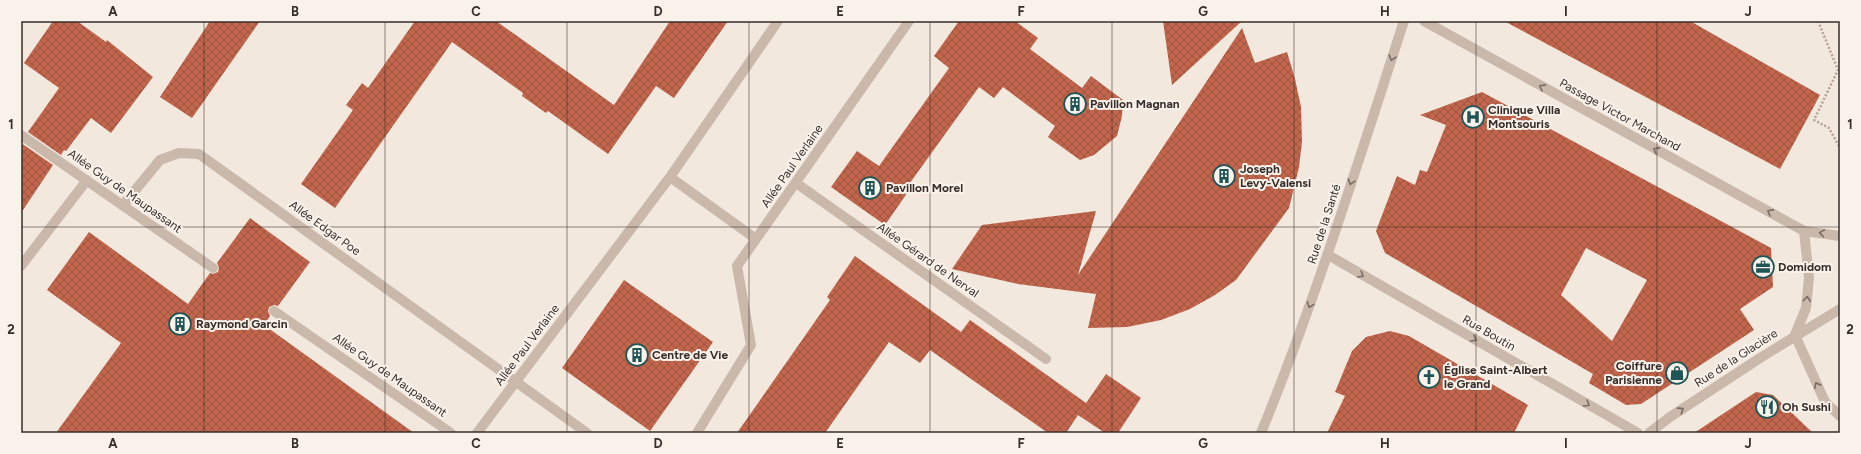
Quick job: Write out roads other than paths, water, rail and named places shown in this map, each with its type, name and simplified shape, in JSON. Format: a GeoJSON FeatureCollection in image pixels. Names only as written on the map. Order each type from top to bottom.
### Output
{"type":"FeatureCollection","features":[{"type":"Feature","properties":{"kind":"street","name":"Allée Paul Verlaine"},"geometry":{"type":"LineString","coordinates":[[477,433],[670,177],[778,21]]}},
{"type":"Feature","properties":{"kind":"street","name":"Allée Paul Verlaine"},"geometry":{"type":"LineString","coordinates":[[697,433],[751,345],[737,266],[909,21]]}},
{"type":"Feature","properties":{"kind":"street","name":"Rue de la Santé"},"geometry":{"type":"LineString","coordinates":[[1261,433],[1279,389],[1328,255],[1404,21]]}},
{"type":"Feature","properties":{"kind":"street","name":"Passage Victor Marchand"},"geometry":{"type":"LineString","coordinates":[[1424,21],[1804,231],[1840,236]]}},
{"type":"Feature","properties":{"kind":"street","name":"Allée Guy de Maupassant"},"geometry":{"type":"LineString","coordinates":[[21,135],[213,268]]}},
{"type":"Feature","properties":{"kind":"street","name":"Allée Edgar Poe"},"geometry":{"type":"LineString","coordinates":[[123,205],[160,160],[179,153],[199,154],[587,433]]}},
{"type":"Feature","properties":{"kind":"street"},"geometry":{"type":"LineString","coordinates":[[670,177],[756,239]]}},
{"type":"Feature","properties":{"kind":"street"},"geometry":{"type":"LineString","coordinates":[[21,266],[87,180]]}},
{"type":"Feature","properties":{"kind":"street","name":"Allée Gérard de Nerval"},"geometry":{"type":"LineString","coordinates":[[796,183],[1046,359]]}},
{"type":"Feature","properties":{"kind":"street"},"geometry":{"type":"LineString","coordinates":[[1804,231],[1809,278],[1806,308],[1795,335],[1826,402],[1840,416]]}},
{"type":"Feature","properties":{"kind":"street","name":"Rue Boutin"},"geometry":{"type":"LineString","coordinates":[[1328,255],[1638,433]]}},
{"type":"Feature","properties":{"kind":"street","name":"Rue de la Glacière"},"geometry":{"type":"LineString","coordinates":[[1649,433],[1670,417],[1795,335],[1840,309]]}},
{"type":"Feature","properties":{"kind":"street","name":"Allée Guy de Maupassant"},"geometry":{"type":"LineString","coordinates":[[274,311],[451,433]]}},
{"type":"Feature","properties":{"kind":"place","name":"Pavillon Magnan"},"geometry":{"type":"Point","coordinates":[1075,104]}},
{"type":"Feature","properties":{"kind":"place","name":"Clinique Villa Montsouris"},"geometry":{"type":"Point","coordinates":[1473,117]}},
{"type":"Feature","properties":{"kind":"place","name":"Joseph Levy-Valensi"},"geometry":{"type":"Point","coordinates":[1224,176]}},
{"type":"Feature","properties":{"kind":"place","name":"Pavillon Morel"},"geometry":{"type":"Point","coordinates":[870,188]}},
{"type":"Feature","properties":{"kind":"place","name":"Domidom"},"geometry":{"type":"Point","coordinates":[1763,267]}},
{"type":"Feature","properties":{"kind":"place","name":"Raymond Garcin"},"geometry":{"type":"Point","coordinates":[180,324]}},
{"type":"Feature","properties":{"kind":"place","name":"Centre de Vie"},"geometry":{"type":"Point","coordinates":[637,355]}},
{"type":"Feature","properties":{"kind":"place","name":"Coiffure Parisienne"},"geometry":{"type":"Point","coordinates":[1677,373]}},
{"type":"Feature","properties":{"kind":"place","name":"Église Saint-Albert le Grand"},"geometry":{"type":"Point","coordinates":[1429,377]}},
{"type":"Feature","properties":{"kind":"place","name":"Oh Sushi"},"geometry":{"type":"Point","coordinates":[1767,407]}}]}
